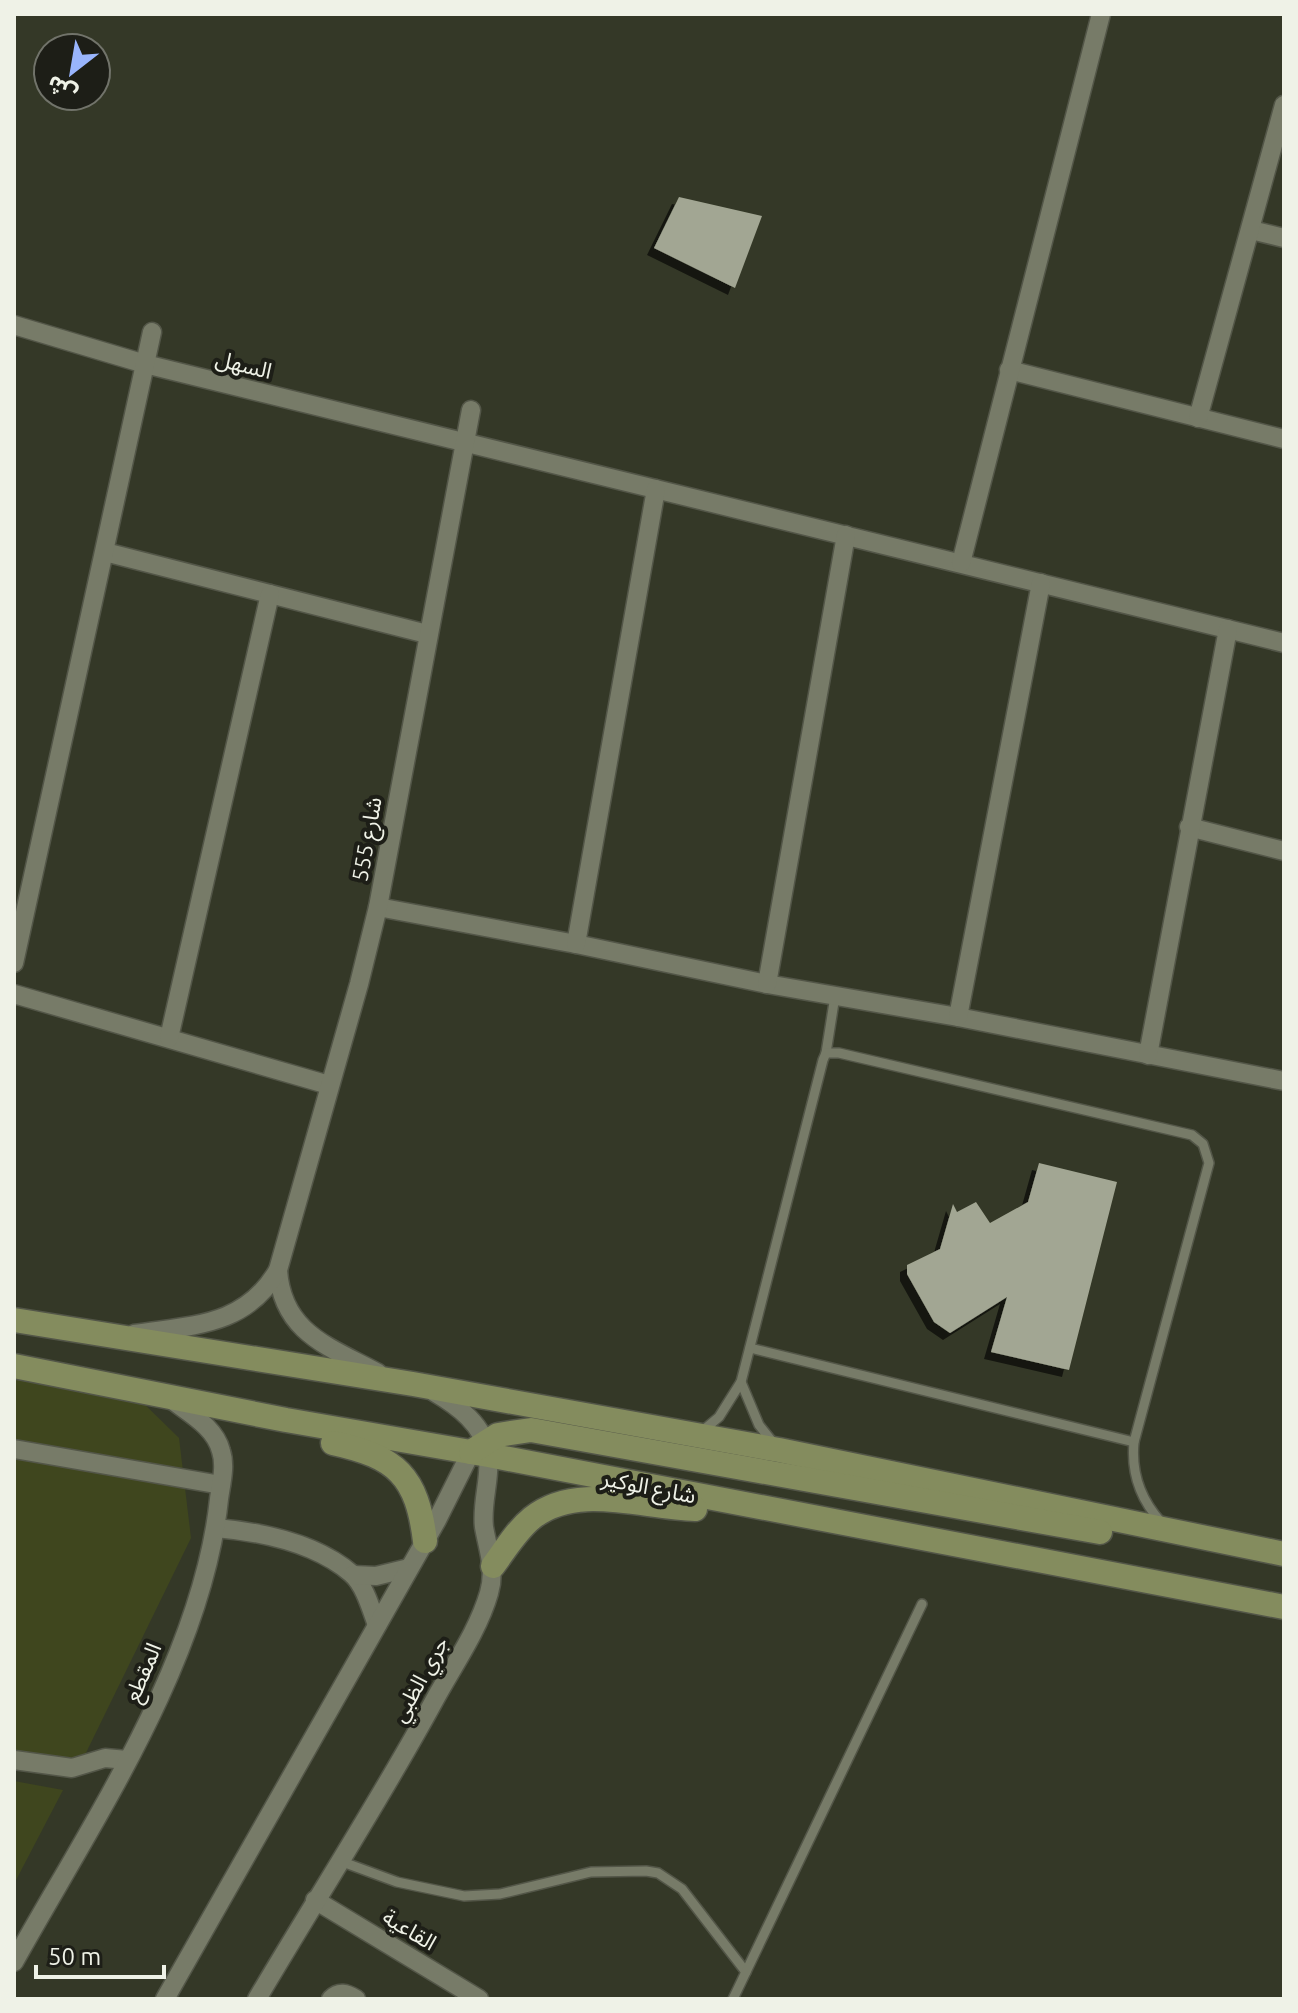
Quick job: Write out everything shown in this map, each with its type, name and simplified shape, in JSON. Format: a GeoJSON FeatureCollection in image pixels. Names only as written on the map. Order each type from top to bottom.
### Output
{"type":"FeatureCollection","features":[{"type":"Feature","properties":{"kind":"main road"},"geometry":{"type":"LineString","coordinates":[[14,1320],[402,1382],[698,1435],[1284,1554]]}},
{"type":"Feature","properties":{"kind":"main road","name":"شارع الوكير"},"geometry":{"type":"LineString","coordinates":[[14,1366],[286,1420],[481,1450],[719,1499],[1284,1607]]}},
{"type":"Feature","properties":{"kind":"main road"},"geometry":{"type":"LineString","coordinates":[[286,1420],[296,1431],[308,1437],[372,1453],[392,1465],[406,1479],[416,1497],[425,1541]]}},
{"type":"Feature","properties":{"kind":"main road"},"geometry":{"type":"LineString","coordinates":[[481,1450],[514,1430],[531,1430],[1079,1529],[1123,1535],[1170,1531]]}},
{"type":"Feature","properties":{"kind":"main road"},"geometry":{"type":"LineString","coordinates":[[493,1566],[530,1520],[541,1511],[565,1503],[590,1499],[698,1509],[719,1499]]}},
{"type":"Feature","properties":{"kind":"street"},"geometry":{"type":"LineString","coordinates":[[961,563],[1101,14]]}},
{"type":"Feature","properties":{"kind":"street"},"geometry":{"type":"LineString","coordinates":[[1198,418],[1284,105]]}},
{"type":"Feature","properties":{"kind":"street"},"geometry":{"type":"LineString","coordinates":[[1251,230],[1284,238]]}},
{"type":"Feature","properties":{"kind":"street","name":"السهل"},"geometry":{"type":"LineString","coordinates":[[14,325],[145,364],[1284,643]]}},
{"type":"Feature","properties":{"kind":"street"},"geometry":{"type":"LineString","coordinates":[[14,963],[152,332]]}},
{"type":"Feature","properties":{"kind":"street"},"geometry":{"type":"LineString","coordinates":[[1009,370],[1284,439]]}},
{"type":"Feature","properties":{"kind":"street","name":"شارع 555"},"geometry":{"type":"LineString","coordinates":[[114,1337],[208,1323],[232,1316],[253,1302],[278,1270],[378,907],[471,410]]}},
{"type":"Feature","properties":{"kind":"street"},"geometry":{"type":"LineString","coordinates":[[576,944],[656,489]]}},
{"type":"Feature","properties":{"kind":"street"},"geometry":{"type":"LineString","coordinates":[[767,984],[846,535]]}},
{"type":"Feature","properties":{"kind":"street"},"geometry":{"type":"LineString","coordinates":[[105,552],[427,634]]}},
{"type":"Feature","properties":{"kind":"street"},"geometry":{"type":"LineString","coordinates":[[958,1017],[1041,583]]}},
{"type":"Feature","properties":{"kind":"street"},"geometry":{"type":"LineString","coordinates":[[169,1038],[270,594]]}},
{"type":"Feature","properties":{"kind":"street"},"geometry":{"type":"LineString","coordinates":[[1148,1055],[1228,629]]}},
{"type":"Feature","properties":{"kind":"street"},"geometry":{"type":"LineString","coordinates":[[1189,827],[1284,851]]}},
{"type":"Feature","properties":{"kind":"street"},"geometry":{"type":"LineString","coordinates":[[378,907],[1284,1081]]}},
{"type":"Feature","properties":{"kind":"street"},"geometry":{"type":"LineString","coordinates":[[14,994],[329,1085]]}},
{"type":"Feature","properties":{"kind":"street","name":"شارع 555"},"geometry":{"type":"LineString","coordinates":[[278,1270],[288,1311],[304,1331],[402,1382]]}},
{"type":"Feature","properties":{"kind":"street"},"geometry":{"type":"LineString","coordinates":[[165,1999],[409,1568],[481,1450],[472,1421],[451,1402],[402,1382]]}},
{"type":"Feature","properties":{"kind":"street","name":"المقطع"},"geometry":{"type":"LineString","coordinates":[[14,1962],[151,1715],[185,1633],[205,1573],[216,1528],[223,1455],[217,1439],[206,1426],[167,1396]]}},
{"type":"Feature","properties":{"kind":"street"},"geometry":{"type":"LineString","coordinates":[[14,1449],[221,1485]]}},
{"type":"Feature","properties":{"kind":"street","name":"جري الظبي"},"geometry":{"type":"LineString","coordinates":[[257,1999],[405,1754],[471,1634],[490,1592],[493,1566],[484,1526],[481,1450]]}},
{"type":"Feature","properties":{"kind":"street"},"geometry":{"type":"LineString","coordinates":[[216,1528],[246,1531],[288,1542],[328,1559],[353,1575],[365,1594],[377,1625]]}},
{"type":"Feature","properties":{"kind":"street"},"geometry":{"type":"LineString","coordinates":[[353,1575],[376,1576],[409,1568]]}},
{"type":"Feature","properties":{"kind":"street"},"geometry":{"type":"LineString","coordinates":[[14,1760],[72,1768],[105,1758],[127,1760]]}},
{"type":"Feature","properties":{"kind":"street","name":"القاعية"},"geometry":{"type":"LineString","coordinates":[[315,1900],[479,1999]]}},
{"type":"Feature","properties":{"kind":"street"},"geometry":{"type":"LineString","coordinates":[[331,1999],[339,1994],[356,1999]]}},
{"type":"Feature","properties":{"kind":"lane"},"geometry":{"type":"LineString","coordinates":[[698,1435],[719,1417],[741,1382],[826,1053],[835,996]]}},
{"type":"Feature","properties":{"kind":"lane"},"geometry":{"type":"LineString","coordinates":[[826,1053],[854,1056],[1192,1135],[1203,1144],[1209,1163],[1132,1459],[1148,1508],[1170,1531]]}},
{"type":"Feature","properties":{"kind":"lane"},"geometry":{"type":"LineString","coordinates":[[750,1348],[1134,1442]]}},
{"type":"Feature","properties":{"kind":"lane"},"geometry":{"type":"LineString","coordinates":[[741,1382],[759,1425],[779,1450]]}},
{"type":"Feature","properties":{"kind":"lane"},"geometry":{"type":"LineString","coordinates":[[733,1999],[922,1604]]}},
{"type":"Feature","properties":{"kind":"lane"},"geometry":{"type":"LineString","coordinates":[[340,1861],[397,1882],[464,1896],[500,1894],[591,1872],[658,1873],[682,1889],[746,1972]]}},
{"type":"Feature","properties":{"kind":"green space"},"geometry":{"type":"Polygon","coordinates":[[[14,1378],[133,1393],[179,1438],[191,1538],[81,1763],[14,1750],[14,1378]]]}},
{"type":"Feature","properties":{"kind":"green space"},"geometry":{"type":"Polygon","coordinates":[[[14,1781],[63,1790],[14,1884],[14,1781]]]}},
{"type":"Feature","properties":{"kind":"building"},"geometry":{"type":"Polygon","coordinates":[[[679,197],[762,216],[735,288],[654,248],[679,197]]]}},
{"type":"Feature","properties":{"kind":"building"},"geometry":{"type":"Polygon","coordinates":[[[1039,1163],[1117,1182],[1069,1370],[991,1352],[1007,1297],[950,1333],[934,1322],[907,1274],[907,1265],[940,1249],[953,1204],[957,1212],[976,1202],[990,1223],[1028,1202],[1039,1163]]]}}]}
